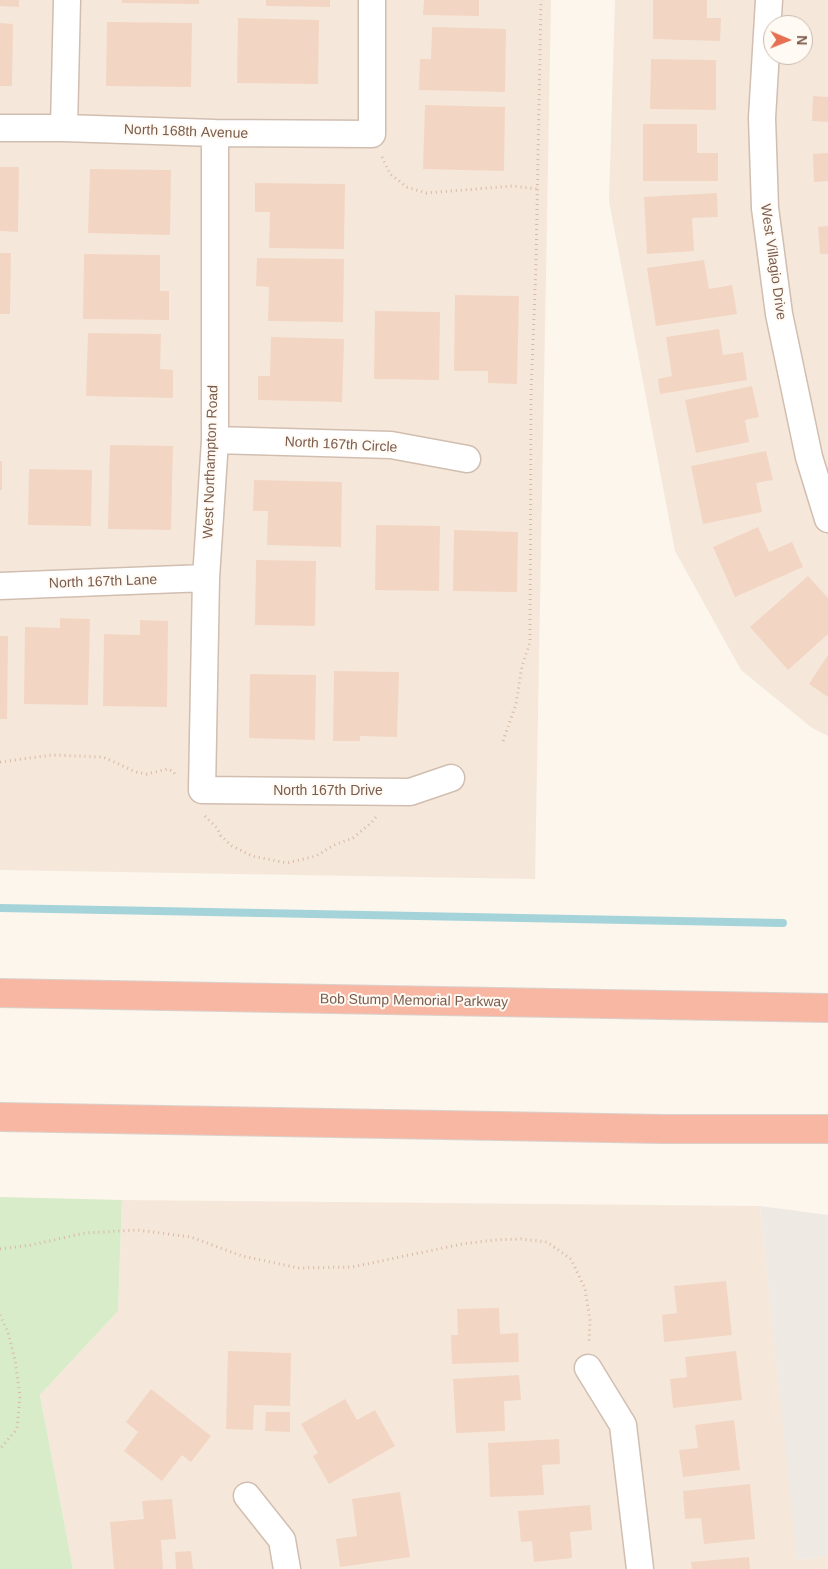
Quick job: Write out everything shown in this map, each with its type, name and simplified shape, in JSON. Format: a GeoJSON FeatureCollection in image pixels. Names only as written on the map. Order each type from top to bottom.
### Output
{"type":"FeatureCollection","features":[{"type":"Feature","properties":{"kind":"highway","name":"Bob Stump Memorial Parkway"},"geometry":{"type":"LineString","coordinates":[[0,994],[828,1008]]}},
{"type":"Feature","properties":{"kind":"highway"},"geometry":{"type":"LineString","coordinates":[[0,1117],[653,1128],[828,1129]]}},
{"type":"Feature","properties":{"kind":"street"},"geometry":{"type":"LineString","coordinates":[[64,128],[67,0]]}},
{"type":"Feature","properties":{"kind":"street"},"geometry":{"type":"LineString","coordinates":[[372,0],[372,134]]}},
{"type":"Feature","properties":{"kind":"street","name":"West Villagio Drive"},"geometry":{"type":"LineString","coordinates":[[769,0],[762,118],[764,208],[779,314],[809,457],[828,520]]}},
{"type":"Feature","properties":{"kind":"street","name":"North 168th Avenue"},"geometry":{"type":"LineString","coordinates":[[0,128],[215,133],[372,134]]}},
{"type":"Feature","properties":{"kind":"street","name":"West Northampton Road"},"geometry":{"type":"LineString","coordinates":[[202,790],[206,578],[215,440],[215,133]]}},
{"type":"Feature","properties":{"kind":"street","name":"North 167th Circle"},"geometry":{"type":"LineString","coordinates":[[215,440],[391,445],[466,459]]}},
{"type":"Feature","properties":{"kind":"street","name":"North 167th Lane"},"geometry":{"type":"LineString","coordinates":[[0,586],[206,578]]}},
{"type":"Feature","properties":{"kind":"street","name":"North 167th Drive"},"geometry":{"type":"LineString","coordinates":[[202,790],[410,792],[451,778]]}},
{"type":"Feature","properties":{"kind":"street"},"geometry":{"type":"LineString","coordinates":[[588,1368],[623,1425],[640,1569]]}},
{"type":"Feature","properties":{"kind":"street"},"geometry":{"type":"LineString","coordinates":[[247,1496],[282,1540],[287,1569]]}},
{"type":"Feature","properties":{"kind":"path"},"geometry":{"type":"LineString","coordinates":[[503,741],[516,704],[522,666],[530,642],[531,393],[538,189],[541,0]]}},
{"type":"Feature","properties":{"kind":"path"},"geometry":{"type":"LineString","coordinates":[[372,134],[390,174],[407,187],[426,193],[514,186],[538,189]]}},
{"type":"Feature","properties":{"kind":"path"},"geometry":{"type":"LineString","coordinates":[[0,1249],[85,1233],[136,1230],[191,1237],[242,1256],[299,1268],[352,1267],[462,1244],[494,1240],[521,1239],[547,1242],[571,1259],[584,1290],[590,1320],[588,1368]]}},
{"type":"Feature","properties":{"kind":"path"},"geometry":{"type":"LineString","coordinates":[[0,1315],[8,1332],[15,1360],[20,1396],[17,1429],[0,1449]]}},
{"type":"Feature","properties":{"kind":"shaded area"},"geometry":{"type":"Polygon","coordinates":[[[0,0],[551,0],[535,879],[0,870],[0,0]]]}},
{"type":"Feature","properties":{"kind":"shaded area"},"geometry":{"type":"Polygon","coordinates":[[[615,0],[828,0],[828,736],[812,728],[741,670],[675,551],[609,201],[615,0]]]}},
{"type":"Feature","properties":{"kind":"shaded area"},"geometry":{"type":"Polygon","coordinates":[[[122,1200],[760,1206],[798,1560],[828,1556],[828,1569],[73,1569],[40,1395],[118,1311],[122,1200]]]}},
{"type":"Feature","properties":{"kind":"shaded area"},"geometry":{"type":"Polygon","coordinates":[[[760,1206],[828,1215],[828,1556],[797,1560],[760,1206]]]}},
{"type":"Feature","properties":{"kind":"green space"},"geometry":{"type":"Polygon","coordinates":[[[0,1197],[122,1200],[118,1311],[40,1395],[73,1569],[0,1569],[0,1197]]]}},
{"type":"Feature","properties":{"kind":"building"},"geometry":{"type":"Polygon","coordinates":[[[0,0],[19,0],[19,7],[0,6],[0,0]]]}},
{"type":"Feature","properties":{"kind":"building"},"geometry":{"type":"Polygon","coordinates":[[[122,0],[199,0],[199,4],[122,3],[122,0]]]}},
{"type":"Feature","properties":{"kind":"building"},"geometry":{"type":"Polygon","coordinates":[[[266,0],[330,0],[330,7],[266,6],[266,0]]]}},
{"type":"Feature","properties":{"kind":"building"},"geometry":{"type":"Polygon","coordinates":[[[424,0],[479,0],[479,16],[423,15],[424,0]]]}},
{"type":"Feature","properties":{"kind":"building"},"geometry":{"type":"Polygon","coordinates":[[[653,0],[707,0],[707,18],[721,18],[720,41],[653,39],[653,0]]]}},
{"type":"Feature","properties":{"kind":"building"},"geometry":{"type":"Polygon","coordinates":[[[238,18],[319,20],[318,84],[237,83],[238,18]]]}},
{"type":"Feature","properties":{"kind":"building"},"geometry":{"type":"Polygon","coordinates":[[[107,22],[192,23],[191,87],[106,86],[107,22]]]}},
{"type":"Feature","properties":{"kind":"building"},"geometry":{"type":"Polygon","coordinates":[[[0,23],[13,24],[12,86],[0,86],[0,23]]]}},
{"type":"Feature","properties":{"kind":"building"},"geometry":{"type":"Polygon","coordinates":[[[432,27],[506,29],[505,92],[419,90],[420,59],[431,59],[432,27]]]}},
{"type":"Feature","properties":{"kind":"building"},"geometry":{"type":"Polygon","coordinates":[[[651,59],[716,60],[716,110],[650,109],[651,59]]]}},
{"type":"Feature","properties":{"kind":"building"},"geometry":{"type":"Polygon","coordinates":[[[813,96],[828,97],[828,122],[812,121],[813,96]]]}},
{"type":"Feature","properties":{"kind":"building"},"geometry":{"type":"Polygon","coordinates":[[[425,105],[505,107],[504,171],[423,169],[425,105]]]}},
{"type":"Feature","properties":{"kind":"building"},"geometry":{"type":"Polygon","coordinates":[[[643,124],[697,124],[697,153],[718,153],[718,181],[643,181],[643,124]]]}},
{"type":"Feature","properties":{"kind":"building"},"geometry":{"type":"Polygon","coordinates":[[[828,153],[828,181],[814,182],[813,154],[828,153]]]}},
{"type":"Feature","properties":{"kind":"building"},"geometry":{"type":"Polygon","coordinates":[[[0,167],[19,167],[18,232],[0,231],[0,167]]]}},
{"type":"Feature","properties":{"kind":"building"},"geometry":{"type":"Polygon","coordinates":[[[90,169],[171,170],[170,235],[88,233],[90,169]]]}},
{"type":"Feature","properties":{"kind":"building"},"geometry":{"type":"Polygon","coordinates":[[[255,183],[345,184],[344,249],[269,248],[270,212],[255,212],[255,183]]]}},
{"type":"Feature","properties":{"kind":"building"},"geometry":{"type":"Polygon","coordinates":[[[717,193],[718,217],[692,218],[694,251],[647,254],[644,197],[717,193]]]}},
{"type":"Feature","properties":{"kind":"building"},"geometry":{"type":"Polygon","coordinates":[[[828,226],[828,254],[820,254],[818,227],[828,226]]]}},
{"type":"Feature","properties":{"kind":"building"},"geometry":{"type":"Polygon","coordinates":[[[0,253],[11,253],[10,314],[0,314],[0,253]]]}},
{"type":"Feature","properties":{"kind":"building"},"geometry":{"type":"Polygon","coordinates":[[[84,254],[160,255],[160,291],[169,291],[169,320],[83,319],[84,254]]]}},
{"type":"Feature","properties":{"kind":"building"},"geometry":{"type":"Polygon","coordinates":[[[257,258],[344,259],[343,322],[268,321],[269,287],[256,286],[257,258]]]}},
{"type":"Feature","properties":{"kind":"building"},"geometry":{"type":"Polygon","coordinates":[[[704,260],[709,289],[732,285],[737,314],[656,326],[647,268],[704,260]]]}},
{"type":"Feature","properties":{"kind":"building"},"geometry":{"type":"Polygon","coordinates":[[[455,295],[519,296],[517,384],[488,383],[488,371],[454,371],[455,295]]]}},
{"type":"Feature","properties":{"kind":"building"},"geometry":{"type":"Polygon","coordinates":[[[375,311],[440,312],[439,380],[374,379],[375,311]]]}},
{"type":"Feature","properties":{"kind":"building"},"geometry":{"type":"Polygon","coordinates":[[[719,329],[723,355],[743,352],[747,380],[660,394],[658,379],[672,376],[666,337],[719,329]]]}},
{"type":"Feature","properties":{"kind":"building"},"geometry":{"type":"Polygon","coordinates":[[[88,333],[161,334],[160,369],[173,370],[173,398],[86,396],[88,333]]]}},
{"type":"Feature","properties":{"kind":"building"},"geometry":{"type":"Polygon","coordinates":[[[271,337],[344,339],[342,402],[258,400],[258,376],[270,376],[271,337]]]}},
{"type":"Feature","properties":{"kind":"building"},"geometry":{"type":"Polygon","coordinates":[[[752,386],[759,417],[745,420],[749,442],[696,453],[685,400],[752,386]]]}},
{"type":"Feature","properties":{"kind":"building"},"geometry":{"type":"Polygon","coordinates":[[[110,445],[173,446],[171,530],[108,529],[110,445]]]}},
{"type":"Feature","properties":{"kind":"building"},"geometry":{"type":"Polygon","coordinates":[[[766,451],[773,480],[756,483],[762,512],[703,524],[691,466],[766,451]]]}},
{"type":"Feature","properties":{"kind":"building"},"geometry":{"type":"Polygon","coordinates":[[[0,461],[2,461],[2,490],[0,490],[0,461]]]}},
{"type":"Feature","properties":{"kind":"building"},"geometry":{"type":"Polygon","coordinates":[[[29,469],[92,470],[91,526],[28,525],[29,469]]]}},
{"type":"Feature","properties":{"kind":"building"},"geometry":{"type":"Polygon","coordinates":[[[254,480],[342,482],[341,547],[267,545],[268,511],[253,511],[254,480]]]}},
{"type":"Feature","properties":{"kind":"building"},"geometry":{"type":"Polygon","coordinates":[[[376,525],[440,526],[439,591],[375,590],[376,525]]]}},
{"type":"Feature","properties":{"kind":"building"},"geometry":{"type":"Polygon","coordinates":[[[758,527],[769,552],[792,542],[803,567],[735,597],[713,547],[758,527]]]}},
{"type":"Feature","properties":{"kind":"building"},"geometry":{"type":"Polygon","coordinates":[[[454,530],[518,532],[517,592],[453,591],[454,530]]]}},
{"type":"Feature","properties":{"kind":"building"},"geometry":{"type":"Polygon","coordinates":[[[256,560],[316,561],[315,626],[255,625],[256,560]]]}},
{"type":"Feature","properties":{"kind":"building"},"geometry":{"type":"Polygon","coordinates":[[[808,576],[828,598],[828,634],[788,670],[750,627],[808,576]]]}},
{"type":"Feature","properties":{"kind":"building"},"geometry":{"type":"Polygon","coordinates":[[[60,618],[90,619],[88,705],[24,704],[25,627],[60,628],[60,618]]]}},
{"type":"Feature","properties":{"kind":"building"},"geometry":{"type":"Polygon","coordinates":[[[140,620],[168,621],[167,707],[103,706],[104,634],[140,635],[140,620]]]}},
{"type":"Feature","properties":{"kind":"building"},"geometry":{"type":"Polygon","coordinates":[[[0,636],[8,636],[7,719],[0,719],[0,636]]]}},
{"type":"Feature","properties":{"kind":"building"},"geometry":{"type":"Polygon","coordinates":[[[828,655],[828,697],[809,684],[828,655]]]}},
{"type":"Feature","properties":{"kind":"building"},"geometry":{"type":"Polygon","coordinates":[[[334,671],[399,672],[397,737],[360,736],[360,741],[333,741],[334,671]]]}},
{"type":"Feature","properties":{"kind":"building"},"geometry":{"type":"Polygon","coordinates":[[[250,674],[316,675],[315,740],[249,738],[250,674]]]}},
{"type":"Feature","properties":{"kind":"building"},"geometry":{"type":"Polygon","coordinates":[[[726,1281],[732,1335],[664,1342],[662,1315],[677,1313],[674,1286],[726,1281]]]}},
{"type":"Feature","properties":{"kind":"building"},"geometry":{"type":"Polygon","coordinates":[[[499,1308],[500,1334],[518,1333],[519,1362],[452,1364],[451,1335],[458,1335],[457,1309],[499,1308]]]}},
{"type":"Feature","properties":{"kind":"building"},"geometry":{"type":"Polygon","coordinates":[[[228,1351],[291,1353],[290,1406],[254,1405],[253,1430],[226,1429],[228,1351]]]}},
{"type":"Feature","properties":{"kind":"building"},"geometry":{"type":"Polygon","coordinates":[[[736,1351],[742,1400],[673,1408],[670,1379],[687,1377],[685,1357],[736,1351]]]}},
{"type":"Feature","properties":{"kind":"building"},"geometry":{"type":"Polygon","coordinates":[[[519,1375],[521,1400],[504,1401],[505,1431],[456,1433],[453,1379],[519,1375]]]}},
{"type":"Feature","properties":{"kind":"building"},"geometry":{"type":"Polygon","coordinates":[[[151,1389],[211,1436],[191,1462],[182,1455],[162,1481],[124,1451],[138,1432],[126,1422],[151,1389]]]}},
{"type":"Feature","properties":{"kind":"building"},"geometry":{"type":"Polygon","coordinates":[[[345,1399],[357,1420],[375,1410],[395,1446],[329,1484],[313,1456],[318,1453],[301,1424],[345,1399]]]}},
{"type":"Feature","properties":{"kind":"building"},"geometry":{"type":"Polygon","coordinates":[[[266,1412],[290,1412],[290,1432],[265,1431],[266,1412]]]}},
{"type":"Feature","properties":{"kind":"building"},"geometry":{"type":"Polygon","coordinates":[[[734,1420],[740,1470],[683,1477],[679,1450],[698,1448],[695,1425],[734,1420]]]}},
{"type":"Feature","properties":{"kind":"building"},"geometry":{"type":"Polygon","coordinates":[[[559,1439],[560,1464],[542,1465],[544,1495],[490,1497],[488,1443],[559,1439]]]}},
{"type":"Feature","properties":{"kind":"building"},"geometry":{"type":"Polygon","coordinates":[[[750,1484],[755,1539],[704,1544],[701,1518],[685,1519],[683,1491],[750,1484]]]}},
{"type":"Feature","properties":{"kind":"building"},"geometry":{"type":"Polygon","coordinates":[[[400,1492],[410,1557],[340,1567],[336,1539],[357,1536],[352,1499],[400,1492]]]}},
{"type":"Feature","properties":{"kind":"building"},"geometry":{"type":"Polygon","coordinates":[[[172,1499],[176,1539],[161,1540],[163,1569],[114,1569],[110,1522],[144,1519],[142,1501],[172,1499]]]}},
{"type":"Feature","properties":{"kind":"building"},"geometry":{"type":"Polygon","coordinates":[[[590,1505],[592,1530],[570,1532],[572,1558],[534,1562],[532,1541],[521,1542],[518,1511],[590,1505]]]}},
{"type":"Feature","properties":{"kind":"building"},"geometry":{"type":"Polygon","coordinates":[[[191,1551],[193,1569],[176,1569],[175,1552],[191,1551]]]}},
{"type":"Feature","properties":{"kind":"building"},"geometry":{"type":"Polygon","coordinates":[[[749,1557],[750,1569],[692,1569],[691,1562],[749,1557]]]}},
{"type":"Feature","properties":{"kind":"waterway"},"geometry":{"type":"LineString","coordinates":[[0,908],[783,923]]}}]}
